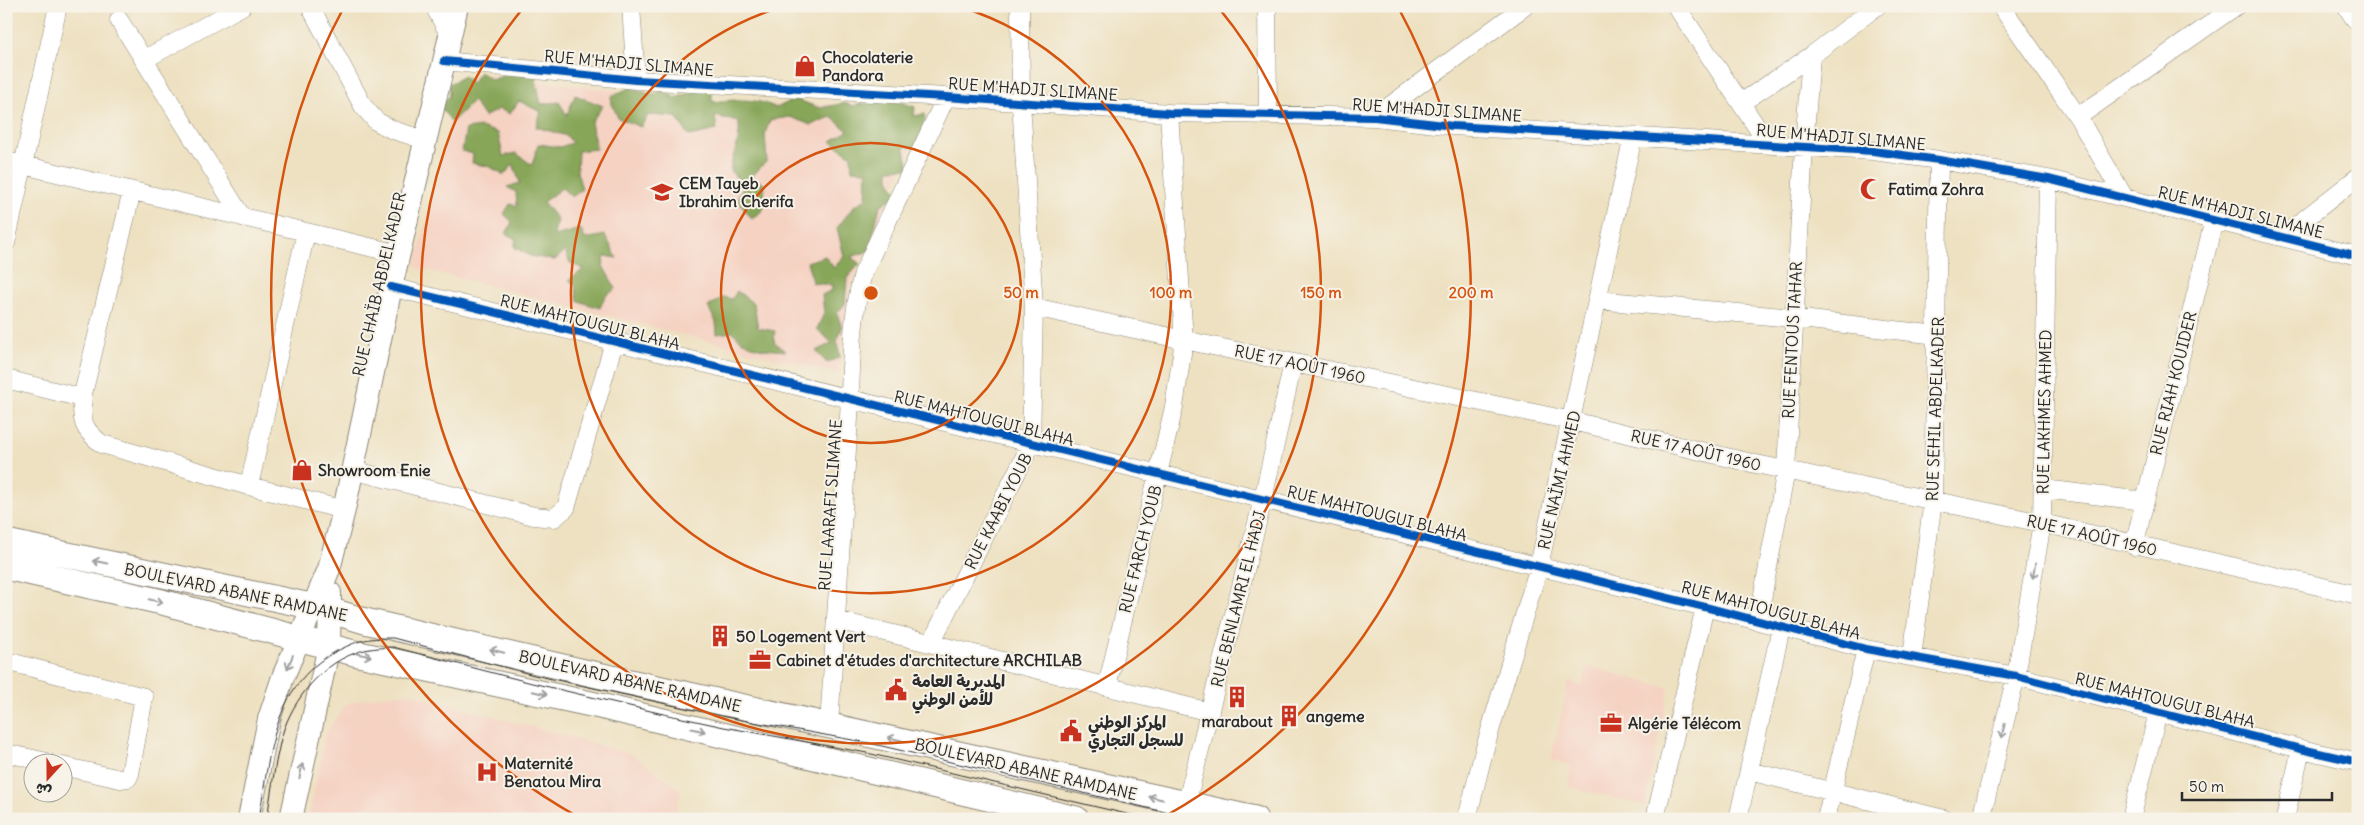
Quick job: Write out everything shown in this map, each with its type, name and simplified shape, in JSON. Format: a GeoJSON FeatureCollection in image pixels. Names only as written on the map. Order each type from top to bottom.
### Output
{"type":"FeatureCollection","features":[{"type":"Feature","properties":{"kind":"main road"},"geometry":{"type":"LineString","coordinates":[[2352,6],[2358,15]]}},
{"type":"Feature","properties":{"kind":"main road","name":"BOULEVARD ABANE RAMDANE"},"geometry":{"type":"LineString","coordinates":[[6,542],[322,609],[584,672],[829,724],[1255,819]]}},
{"type":"Feature","properties":{"kind":"main road","name":"BOULEVARD ABANE RAMDANE"},"geometry":{"type":"LineString","coordinates":[[6,567],[162,602],[354,653],[648,718],[1076,819]]}},
{"type":"Feature","properties":{"kind":"street"},"geometry":{"type":"LineString","coordinates":[[6,244],[25,165],[58,6]]}},
{"type":"Feature","properties":{"kind":"street"},"geometry":{"type":"LineString","coordinates":[[145,59],[242,6]]}},
{"type":"Feature","properties":{"kind":"street"},"geometry":{"type":"LineString","coordinates":[[310,6],[363,106],[376,121],[393,130],[426,140]]}},
{"type":"Feature","properties":{"kind":"street"},"geometry":{"type":"LineString","coordinates":[[434,6],[450,36]]}},
{"type":"Feature","properties":{"kind":"street","name":"RUE CHAÏB ABDELKADER"},"geometry":{"type":"LineString","coordinates":[[291,819],[324,657],[329,646],[322,609],[330,569],[391,287],[457,6]]}},
{"type":"Feature","properties":{"kind":"street"},"geometry":{"type":"LineString","coordinates":[[631,6],[636,80]]}},
{"type":"Feature","properties":{"kind":"street","name":"RUE KAABI YOUB"},"geometry":{"type":"LineString","coordinates":[[931,643],[1032,444],[1034,307],[1021,102],[1020,6]]}},
{"type":"Feature","properties":{"kind":"street"},"geometry":{"type":"LineString","coordinates":[[1267,6],[1268,115]]}},
{"type":"Feature","properties":{"kind":"street"},"geometry":{"type":"LineString","coordinates":[[1375,117],[1525,6]]}},
{"type":"Feature","properties":{"kind":"street"},"geometry":{"type":"LineString","coordinates":[[1676,6],[1768,144]]}},
{"type":"Feature","properties":{"kind":"street"},"geometry":{"type":"LineString","coordinates":[[1742,103],[1811,56],[1877,6]]}},
{"type":"Feature","properties":{"kind":"street"},"geometry":{"type":"LineString","coordinates":[[2001,6],[2078,117],[2124,196]]}},
{"type":"Feature","properties":{"kind":"street"},"geometry":{"type":"LineString","coordinates":[[2078,117],[2236,6]]}},
{"type":"Feature","properties":{"kind":"street"},"geometry":{"type":"LineString","coordinates":[[119,20],[242,217]]}},
{"type":"Feature","properties":{"kind":"street","name":"RUE FENTOUS TAHAR"},"geometry":{"type":"LineString","coordinates":[[1758,621],[1786,470],[1793,318],[1811,56]]}},
{"type":"Feature","properties":{"kind":"street","name":"RUE M'HADJI SLIMANE"},"geometry":{"type":"LineString","coordinates":[[444,60],[636,80],[946,97],[1169,113],[1375,117],[1453,126],[1873,151],[1939,160],[2048,179],[2124,196],[2358,256]]}},
{"type":"Feature","properties":{"kind":"street","name":"RUE LAARAFI SLIMANE"},"geometry":{"type":"LineString","coordinates":[[829,724],[850,399],[853,322],[863,273],[946,97]]}},
{"type":"Feature","properties":{"kind":"street","name":"RUE FARCH YOUB"},"geometry":{"type":"LineString","coordinates":[[1107,686],[1174,407],[1184,340],[1169,113]]}},
{"type":"Feature","properties":{"kind":"street","name":"RUE NAÏMI AHMED"},"geometry":{"type":"LineString","coordinates":[[1468,819],[1484,751],[1539,566],[1633,136]]}},
{"type":"Feature","properties":{"kind":"street","name":"RUE SEHIL ABDELKADER"},"geometry":{"type":"LineString","coordinates":[[1912,657],[1933,500],[1939,160]]}},
{"type":"Feature","properties":{"kind":"street"},"geometry":{"type":"LineString","coordinates":[[6,161],[399,254]]}},
{"type":"Feature","properties":{"kind":"street"},"geometry":{"type":"LineString","coordinates":[[2282,237],[2358,177]]}},
{"type":"Feature","properties":{"kind":"street","name":"RUE LAKHMES AHMED"},"geometry":{"type":"LineString","coordinates":[[1981,819],[2016,676],[2042,523],[2048,179]]}},
{"type":"Feature","properties":{"kind":"street"},"geometry":{"type":"LineString","coordinates":[[132,190],[82,398],[82,421],[88,434],[102,444],[249,486],[344,510]]}},
{"type":"Feature","properties":{"kind":"street","name":"RUE RIAH KOUIDER"},"geometry":{"type":"LineString","coordinates":[[2134,546],[2214,220]]}},
{"type":"Feature","properties":{"kind":"street"},"geometry":{"type":"LineString","coordinates":[[249,486],[306,232]]}},
{"type":"Feature","properties":{"kind":"street","name":"RUE MAHTOUGUI BLAHA"},"geometry":{"type":"LineString","coordinates":[[391,287],[1539,566],[1866,649],[2016,676],[2358,762]]}},
{"type":"Feature","properties":{"kind":"street"},"geometry":{"type":"LineString","coordinates":[[1597,300],[1793,318],[1937,335]]}},
{"type":"Feature","properties":{"kind":"street","name":"RUE 17 AOÛT 1960"},"geometry":{"type":"LineString","coordinates":[[1034,307],[1572,421],[1786,470],[2042,523],[2134,546],[2358,595]]}},
{"type":"Feature","properties":{"kind":"street"},"geometry":{"type":"LineString","coordinates":[[352,470],[534,516],[554,518],[566,508],[614,342]]}},
{"type":"Feature","properties":{"kind":"street","name":"RUE BENLAMRI EL HADJ"},"geometry":{"type":"LineString","coordinates":[[1186,805],[1263,499],[1293,362]]}},
{"type":"Feature","properties":{"kind":"street"},"geometry":{"type":"LineString","coordinates":[[6,379],[82,398]]}},
{"type":"Feature","properties":{"kind":"street"},"geometry":{"type":"LineString","coordinates":[[2043,489],[2144,501]]}},
{"type":"Feature","properties":{"kind":"street"},"geometry":{"type":"LineString","coordinates":[[1655,819],[1705,607]]}},
{"type":"Feature","properties":{"kind":"street"},"geometry":{"type":"LineString","coordinates":[[249,819],[269,718],[300,639],[322,609]]}},
{"type":"Feature","properties":{"kind":"street"},"geometry":{"type":"LineString","coordinates":[[836,620],[1210,712]]}},
{"type":"Feature","properties":{"kind":"street"},"geometry":{"type":"LineString","coordinates":[[1738,819],[1781,628]]}},
{"type":"Feature","properties":{"kind":"street"},"geometry":{"type":"LineString","coordinates":[[1826,819],[1866,649]]}},
{"type":"Feature","properties":{"kind":"street"},"geometry":{"type":"LineString","coordinates":[[6,661],[144,696],[128,778],[120,780],[72,768]]}},
{"type":"Feature","properties":{"kind":"street"},"geometry":{"type":"LineString","coordinates":[[2131,819],[2158,713]]}},
{"type":"Feature","properties":{"kind":"street"},"geometry":{"type":"LineString","coordinates":[[2285,819],[2301,749]]}},
{"type":"Feature","properties":{"kind":"street"},"geometry":{"type":"LineString","coordinates":[[6,753],[22,757]]}},
{"type":"Feature","properties":{"kind":"street"},"geometry":{"type":"LineString","coordinates":[[1749,771],[1944,819]]}},
{"type":"Feature","properties":{"kind":"shaded area","name":"CEM Tayeb Ibrahim Cherifa"},"geometry":{"type":"Polygon","coordinates":[[[476,74],[739,105],[906,103],[923,120],[849,289],[838,374],[415,267],[457,91],[476,74]]]}},
{"type":"Feature","properties":{"kind":"shaded area","name":"Algérie Télécom"},"geometry":{"type":"Polygon","coordinates":[[[1587,666],[1669,688],[1645,806],[1568,787],[1571,766],[1551,759],[1569,680],[1582,686],[1587,666]]]}},
{"type":"Feature","properties":{"kind":"shaded area","name":"Maternité Benatou Mira"},"geometry":{"type":"Polygon","coordinates":[[[407,693],[632,754],[681,790],[674,819],[308,819],[326,733],[346,704],[366,698],[407,693]]]}},
{"type":"Feature","properties":{"kind":"green space"},"geometry":{"type":"Polygon","coordinates":[[[480,72],[492,80],[513,72],[535,74],[541,104],[559,102],[567,115],[575,95],[603,106],[591,122],[596,149],[578,151],[577,172],[582,189],[572,197],[562,188],[543,202],[557,219],[554,236],[581,229],[585,239],[605,235],[617,258],[605,256],[603,266],[616,289],[605,296],[600,308],[578,301],[575,285],[569,280],[584,269],[570,263],[565,251],[555,260],[530,256],[514,247],[516,239],[506,234],[512,222],[504,214],[510,204],[517,206],[516,192],[507,187],[520,183],[513,164],[504,175],[490,167],[472,163],[473,154],[462,151],[466,129],[481,127],[498,133],[503,156],[516,153],[532,165],[538,144],[560,147],[572,143],[567,136],[536,127],[541,112],[519,101],[510,114],[499,109],[484,117],[473,101],[452,122],[440,107],[449,96],[449,84],[464,76],[472,83],[480,72]]]}},
{"type":"Feature","properties":{"kind":"green space"},"geometry":{"type":"Polygon","coordinates":[[[632,87],[652,95],[664,90],[675,98],[699,90],[712,93],[712,102],[752,101],[761,102],[776,108],[795,99],[820,108],[845,103],[852,106],[873,102],[897,101],[915,107],[914,116],[925,114],[924,133],[915,148],[904,146],[909,168],[889,169],[889,179],[898,194],[880,206],[869,251],[851,257],[860,264],[847,278],[845,304],[837,313],[842,328],[837,341],[840,357],[827,363],[816,351],[832,343],[817,329],[824,313],[822,295],[832,290],[832,285],[813,283],[807,262],[825,256],[834,268],[844,256],[837,228],[854,206],[866,199],[867,171],[852,170],[851,156],[831,141],[848,131],[831,117],[811,125],[790,117],[770,120],[765,134],[767,161],[752,176],[765,185],[763,210],[752,219],[737,199],[744,185],[730,171],[739,133],[738,121],[715,116],[717,130],[689,136],[676,117],[648,115],[641,127],[618,118],[612,104],[611,96],[632,87]]]}},
{"type":"Feature","properties":{"kind":"green space"},"geometry":{"type":"Polygon","coordinates":[[[737,291],[754,304],[758,328],[775,331],[774,342],[786,351],[757,348],[739,338],[733,332],[717,334],[716,322],[708,307],[723,297],[732,299],[737,291]]]}},
{"type":"Feature","properties":{"kind":"tram line"},"geometry":{"type":"LineString","coordinates":[[259,819],[271,747],[286,703],[298,684],[314,666],[335,652],[362,640],[376,638],[393,638],[534,675],[726,717],[869,743],[1195,819]]}},
{"type":"Feature","properties":{"kind":"tram line"},"geometry":{"type":"LineString","coordinates":[[267,819],[280,743],[284,729],[297,702],[317,677],[341,659],[364,650],[393,647],[659,713],[867,753],[1148,819]]}},
{"type":"Feature","properties":{"kind":"cycle path"},"geometry":{"type":"LineString","coordinates":[[444,61],[636,80],[946,97],[1169,113],[1375,117],[1453,126],[1873,151],[1939,160],[2048,179],[2358,256]]}},
{"type":"Feature","properties":{"kind":"cycle path"},"geometry":{"type":"LineString","coordinates":[[391,287],[1705,607],[1866,649],[2016,676],[2358,762]]}},
{"type":"Feature","properties":{"kind":"place","name":"Chocolaterie Pandora"},"geometry":{"type":"Point","coordinates":[805,66]}},
{"type":"Feature","properties":{"kind":"place","name":"Fatima Zohra"},"geometry":{"type":"Point","coordinates":[1871,189]}},
{"type":"Feature","properties":{"kind":"place","name":"CEM Tayeb Ibrahim Cherifa"},"geometry":{"type":"Point","coordinates":[662,192]}},
{"type":"Feature","properties":{"kind":"place","name":"Showroom Enie"},"geometry":{"type":"Point","coordinates":[302,470]}},
{"type":"Feature","properties":{"kind":"place","name":"50 Logement Vert"},"geometry":{"type":"Point","coordinates":[720,636]}},
{"type":"Feature","properties":{"kind":"place","name":"Cabinet d'études d'architecture ARCHILAB"},"geometry":{"type":"Point","coordinates":[760,660]}},
{"type":"Feature","properties":{"kind":"place","name":"المديرية العامة للأمن الوطني"},"geometry":{"type":"Point","coordinates":[896,690]}},
{"type":"Feature","properties":{"kind":"place","name":"marabout"},"geometry":{"type":"Point","coordinates":[1237,697]}},
{"type":"Feature","properties":{"kind":"place","name":"angeme"},"geometry":{"type":"Point","coordinates":[1289,716]}},
{"type":"Feature","properties":{"kind":"place","name":"Algérie Télécom"},"geometry":{"type":"Point","coordinates":[1611,723]}},
{"type":"Feature","properties":{"kind":"place","name":"المركز الوطني للسجل التجاري"},"geometry":{"type":"Point","coordinates":[1071,731]}},
{"type":"Feature","properties":{"kind":"place","name":"Maternité Benatou Mira"},"geometry":{"type":"Point","coordinates":[487,772]}}]}
